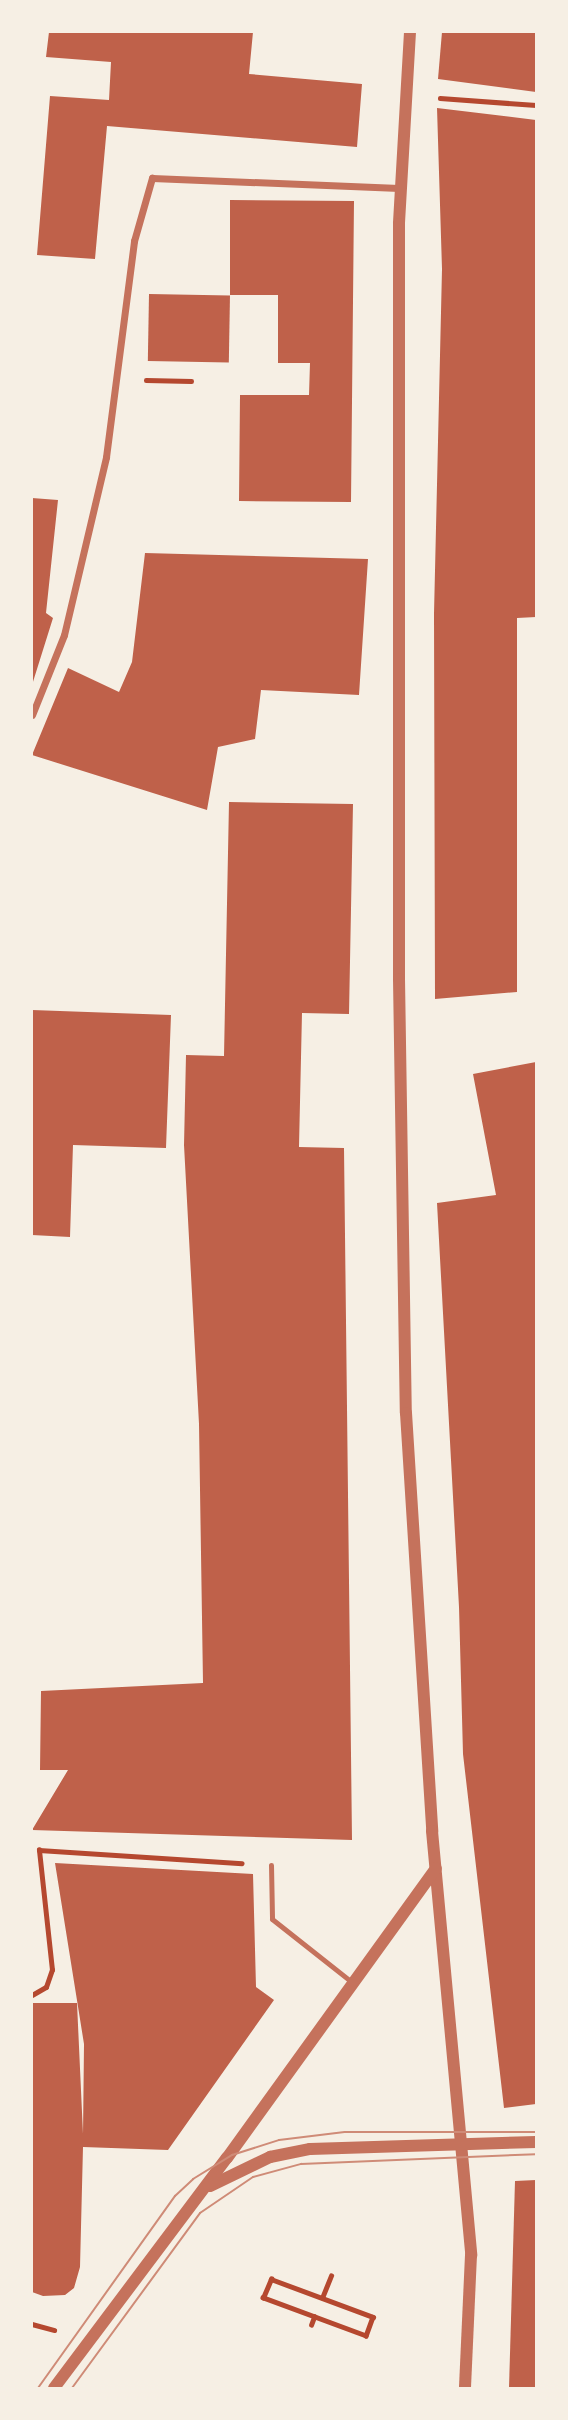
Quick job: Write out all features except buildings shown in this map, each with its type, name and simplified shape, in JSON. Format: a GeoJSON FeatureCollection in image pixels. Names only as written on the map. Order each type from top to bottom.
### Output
{"type":"FeatureCollection","features":[{"type":"Feature","properties":{"kind":"street"},"geometry":{"type":"LineString","coordinates":[[410,32],[399,188],[399,979],[406,1413],[418,1637],[471,2255],[465,2389]]}},
{"type":"Feature","properties":{"kind":"street"},"geometry":{"type":"LineString","coordinates":[[32,715],[64,635],[106,457],[134,242],[152,177],[399,188]]}},
{"type":"Feature","properties":{"kind":"street"},"geometry":{"type":"LineString","coordinates":[[54,2389],[203,2190],[436,1868]]}},
{"type":"Feature","properties":{"kind":"street"},"geometry":{"type":"LineString","coordinates":[[203,2190],[233,2172],[270,2157],[310,2149],[537,2142]]}},
{"type":"Feature","properties":{"kind":"lane"},"geometry":{"type":"LineString","coordinates":[[271,1864],[272,1919],[353,1983]]}},
{"type":"Feature","properties":{"kind":"path"},"geometry":{"type":"LineString","coordinates":[[405,96],[537,105]]}},
{"type":"Feature","properties":{"kind":"path"},"geometry":{"type":"LineString","coordinates":[[116,379],[191,380]]}},
{"type":"Feature","properties":{"kind":"path"},"geometry":{"type":"LineString","coordinates":[[32,1994],[46,1987],[52,1970],[39,1850],[271,1864]]}},
{"type":"Feature","properties":{"kind":"path"},"geometry":{"type":"LineString","coordinates":[[322,2298],[331,2276]]}},
{"type":"Feature","properties":{"kind":"path"},"geometry":{"type":"LineString","coordinates":[[271,2279],[373,2317],[366,2336],[314,2317],[263,2298],[271,2279]]}},
{"type":"Feature","properties":{"kind":"path"},"geometry":{"type":"LineString","coordinates":[[311,2325],[314,2317]]}},
{"type":"Feature","properties":{"kind":"tram line"},"geometry":{"type":"LineString","coordinates":[[38,2388],[175,2196],[193,2179],[232,2155],[279,2140],[345,2132],[536,2132]]}},
{"type":"Feature","properties":{"kind":"tram line"},"geometry":{"type":"LineString","coordinates":[[72,2388],[200,2213],[253,2177],[301,2164],[536,2154]]}}]}
